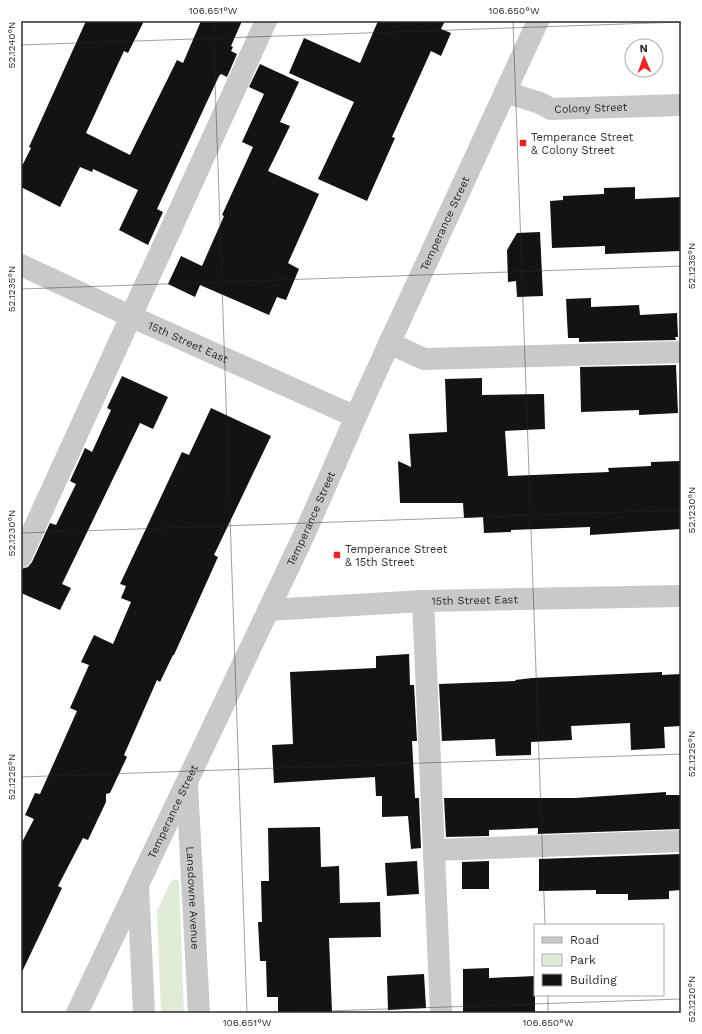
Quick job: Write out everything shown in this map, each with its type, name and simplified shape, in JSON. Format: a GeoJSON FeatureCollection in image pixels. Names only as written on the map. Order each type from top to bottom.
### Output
{"type":"FeatureCollection","features":[{"type":"Feature","properties":{"kind":"street"},"geometry":{"type":"LineString","coordinates":[[21,557],[266,21]]}},
{"type":"Feature","properties":{"kind":"street","name":"Temperance Street"},"geometry":{"type":"LineString","coordinates":[[77,1013],[137,883],[187,782],[268,610],[389,342],[538,21]]}},
{"type":"Feature","properties":{"kind":"street","name":"Colony Street"},"geometry":{"type":"LineString","coordinates":[[505,92],[540,103],[550,109],[681,105]]}},
{"type":"Feature","properties":{"kind":"street","name":"15th Street East"},"geometry":{"type":"LineString","coordinates":[[21,265],[130,316],[356,417]]}},
{"type":"Feature","properties":{"kind":"street"},"geometry":{"type":"LineString","coordinates":[[389,342],[424,359],[681,352]]}},
{"type":"Feature","properties":{"kind":"street","name":"15th Street East"},"geometry":{"type":"LineString","coordinates":[[268,610],[423,601],[681,596]]}},
{"type":"Feature","properties":{"kind":"street"},"geometry":{"type":"LineString","coordinates":[[423,601],[441,1013]]}},
{"type":"Feature","properties":{"kind":"street","name":"Lansdowne Avenue"},"geometry":{"type":"LineString","coordinates":[[187,782],[198,1013]]}},
{"type":"Feature","properties":{"kind":"street"},"geometry":{"type":"LineString","coordinates":[[434,850],[681,841]]}},
{"type":"Feature","properties":{"kind":"street"},"geometry":{"type":"LineString","coordinates":[[137,883],[144,1013]]}},
{"type":"Feature","properties":{"kind":"green space"},"geometry":{"type":"Polygon","coordinates":[[[174,879],[179,881],[184,1013],[161,1013],[157,911],[170,883],[174,879]]]}},
{"type":"Feature","properties":{"kind":"building"},"geometry":{"type":"Polygon","coordinates":[[[86,21],[144,21],[128,53],[124,51],[86,133],[130,155],[177,60],[183,63],[201,21],[242,21],[231,46],[233,47],[231,51],[237,54],[227,77],[221,74],[219,76],[157,209],[163,212],[148,245],[119,230],[138,190],[93,169],[92,172],[80,167],[60,207],[21,187],[21,168],[31,148],[29,147],[86,21]]]}},
{"type":"Feature","properties":{"kind":"building"},"geometry":{"type":"Polygon","coordinates":[[[378,21],[445,21],[441,29],[451,33],[441,56],[431,51],[392,137],[395,138],[367,201],[318,179],[354,102],[289,73],[304,38],[360,63],[378,21]]]}},
{"type":"Feature","properties":{"kind":"building"},"geometry":{"type":"Polygon","coordinates":[[[260,64],[299,82],[280,122],[290,126],[268,171],[319,194],[288,263],[299,269],[286,300],[277,297],[269,315],[200,285],[195,297],[168,284],[181,256],[202,266],[224,216],[222,215],[253,147],[242,142],[264,94],[249,87],[260,64]]]}},
{"type":"Feature","properties":{"kind":"building"},"geometry":{"type":"Polygon","coordinates":[[[635,187],[635,199],[681,197],[681,251],[605,254],[605,246],[552,248],[550,201],[563,200],[563,196],[604,194],[604,188],[635,187]]]}},
{"type":"Feature","properties":{"kind":"building"},"geometry":{"type":"Polygon","coordinates":[[[540,232],[543,296],[517,297],[516,281],[508,282],[507,250],[517,233],[540,232]]]}},
{"type":"Feature","properties":{"kind":"building"},"geometry":{"type":"Polygon","coordinates":[[[591,298],[591,307],[639,305],[640,315],[677,313],[678,337],[675,337],[676,340],[579,342],[579,338],[568,338],[566,299],[591,298]]]}},
{"type":"Feature","properties":{"kind":"building"},"geometry":{"type":"Polygon","coordinates":[[[676,365],[678,413],[639,415],[639,410],[581,412],[580,367],[676,365]]]}},
{"type":"Feature","properties":{"kind":"building"},"geometry":{"type":"Polygon","coordinates":[[[122,376],[168,397],[153,429],[140,423],[62,584],[71,588],[60,610],[21,593],[21,569],[28,567],[32,562],[50,523],[56,525],[76,484],[70,481],[85,448],[92,452],[111,410],[107,408],[122,376]]]}},
{"type":"Feature","properties":{"kind":"building"},"geometry":{"type":"Polygon","coordinates":[[[482,378],[482,395],[544,394],[545,429],[505,431],[508,476],[609,472],[608,468],[651,466],[651,462],[680,461],[681,529],[590,535],[590,527],[511,530],[511,532],[484,533],[483,517],[464,518],[463,503],[400,503],[398,461],[411,467],[409,434],[447,432],[445,379],[482,378]]]}},
{"type":"Feature","properties":{"kind":"building"},"geometry":{"type":"Polygon","coordinates":[[[211,408],[271,436],[214,555],[218,557],[174,655],[160,682],[157,680],[124,755],[127,757],[110,793],[106,794],[106,802],[88,840],[83,838],[58,886],[62,888],[21,974],[21,844],[34,819],[25,815],[35,793],[40,794],[77,711],[70,708],[89,665],[81,662],[94,635],[113,644],[131,602],[121,598],[126,586],[120,584],[182,452],[189,455],[211,408]]]}},
{"type":"Feature","properties":{"kind":"building"},"geometry":{"type":"Polygon","coordinates":[[[409,654],[410,685],[414,685],[417,741],[412,741],[415,798],[419,798],[421,848],[411,849],[408,816],[382,817],[382,796],[376,796],[375,777],[274,783],[272,745],[293,744],[290,672],[376,668],[376,656],[409,654]]]}},
{"type":"Feature","properties":{"kind":"building"},"geometry":{"type":"Polygon","coordinates":[[[662,672],[662,675],[681,674],[681,726],[664,727],[665,748],[631,750],[630,723],[571,726],[572,740],[531,742],[531,755],[496,756],[495,739],[442,741],[439,684],[662,672]]]}},
{"type":"Feature","properties":{"kind":"building"},"geometry":{"type":"Polygon","coordinates":[[[666,792],[666,795],[681,795],[681,829],[538,834],[538,828],[489,830],[489,836],[446,837],[444,798],[575,798],[666,792]]]}},
{"type":"Feature","properties":{"kind":"building"},"geometry":{"type":"Polygon","coordinates":[[[320,827],[321,867],[339,866],[340,903],[380,902],[381,937],[329,938],[332,1012],[278,1013],[278,997],[267,997],[266,961],[260,961],[258,922],[262,922],[261,881],[269,881],[268,828],[320,827]]]}},
{"type":"Feature","properties":{"kind":"building"},"geometry":{"type":"Polygon","coordinates":[[[681,854],[681,890],[669,891],[669,899],[628,900],[628,894],[596,894],[596,890],[539,891],[539,859],[681,854]]]}},
{"type":"Feature","properties":{"kind":"building"},"geometry":{"type":"Polygon","coordinates":[[[417,861],[419,894],[387,896],[385,863],[417,861]]]}},
{"type":"Feature","properties":{"kind":"building"},"geometry":{"type":"Polygon","coordinates":[[[489,861],[489,889],[462,889],[462,862],[489,861]]]}},
{"type":"Feature","properties":{"kind":"building"},"geometry":{"type":"Polygon","coordinates":[[[489,968],[489,978],[534,976],[535,1013],[463,1013],[463,969],[489,968]]]}},
{"type":"Feature","properties":{"kind":"building"},"geometry":{"type":"Polygon","coordinates":[[[424,974],[426,1008],[388,1010],[387,976],[424,974]]]}},
{"type":"Feature","properties":{"kind":"place","name":"Temperance Street & Colony Street"},"geometry":{"type":"Point","coordinates":[523,143]}},
{"type":"Feature","properties":{"kind":"place","name":"Temperance Street & 15th Street"},"geometry":{"type":"Point","coordinates":[337,555]}}]}
